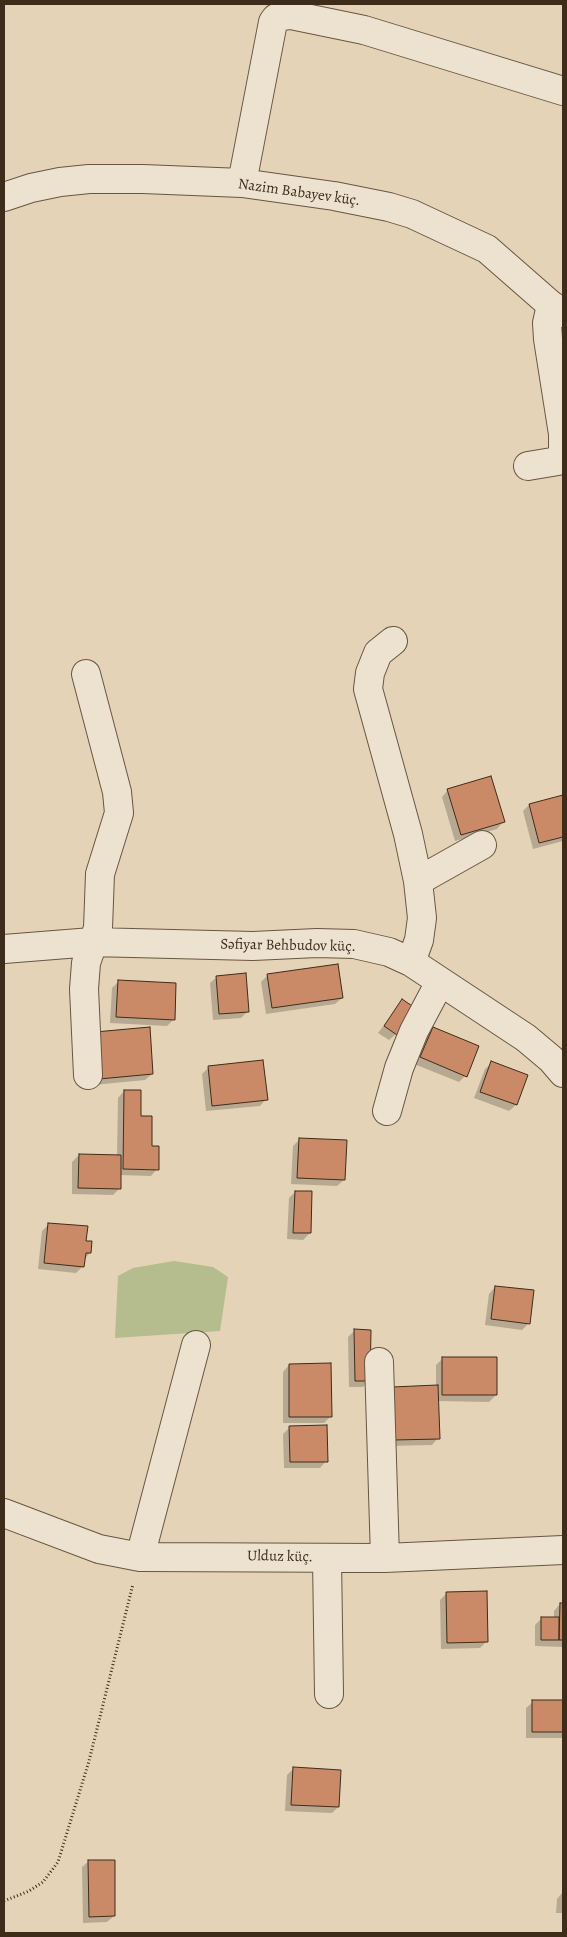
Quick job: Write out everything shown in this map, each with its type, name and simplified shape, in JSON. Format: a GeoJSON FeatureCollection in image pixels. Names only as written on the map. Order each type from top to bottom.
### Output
{"type":"FeatureCollection","features":[{"type":"Feature","properties":{"kind":"street"},"geometry":{"type":"LineString","coordinates":[[242,183],[274,22],[276,18],[281,16],[291,15],[364,30],[563,92]]}},
{"type":"Feature","properties":{"kind":"street","name":"Nazim Babayev küç."},"geometry":{"type":"LineString","coordinates":[[4,198],[31,188],[89,179],[242,183],[334,196],[412,214],[487,249],[557,309]]}},
{"type":"Feature","properties":{"kind":"street"},"geometry":{"type":"LineString","coordinates":[[528,466],[558,461],[563,452],[563,434],[547,323],[557,309]]}},
{"type":"Feature","properties":{"kind":"street"},"geometry":{"type":"LineString","coordinates":[[393,641],[378,653],[370,673],[368,689],[408,834],[418,881],[422,918],[419,940],[411,962]]}},
{"type":"Feature","properties":{"kind":"street"},"geometry":{"type":"LineString","coordinates":[[86,674],[117,792],[119,813],[100,874],[98,928],[86,963],[84,989],[88,1074]]}},
{"type":"Feature","properties":{"kind":"street"},"geometry":{"type":"LineString","coordinates":[[418,881],[482,845]]}},
{"type":"Feature","properties":{"kind":"street","name":"Səfiyar Behbudov küç."},"geometry":{"type":"LineString","coordinates":[[4,949],[92,942],[253,946],[317,943],[354,944],[389,952],[411,962],[526,1038],[551,1059],[563,1073]]}},
{"type":"Feature","properties":{"kind":"street"},"geometry":{"type":"LineString","coordinates":[[387,1111],[399,1068],[414,1031],[440,982]]}},
{"type":"Feature","properties":{"kind":"street"},"geometry":{"type":"LineString","coordinates":[[140,1557],[196,1345]]}},
{"type":"Feature","properties":{"kind":"street"},"geometry":{"type":"LineString","coordinates":[[378,1362],[385,1558]]}},
{"type":"Feature","properties":{"kind":"street","name":"Ulduz küç."},"geometry":{"type":"LineString","coordinates":[[4,1513],[98,1549],[140,1557],[385,1558],[563,1550]]}},
{"type":"Feature","properties":{"kind":"street"},"geometry":{"type":"LineString","coordinates":[[327,1558],[329,1694]]}},
{"type":"Feature","properties":{"kind":"path"},"geometry":{"type":"LineString","coordinates":[[4,1901],[43,1882],[58,1862],[89,1761],[140,1557]]}},
{"type":"Feature","properties":{"kind":"green space"},"geometry":{"type":"Polygon","coordinates":[[[174,1261],[213,1267],[228,1277],[220,1331],[115,1338],[118,1276],[133,1268],[174,1261]]]}},
{"type":"Feature","properties":{"kind":"building"},"geometry":{"type":"Polygon","coordinates":[[[491,776],[505,822],[461,835],[447,789],[491,776]]]}},
{"type":"Feature","properties":{"kind":"building"},"geometry":{"type":"Polygon","coordinates":[[[563,795],[563,837],[539,843],[529,804],[563,795]]]}},
{"type":"Feature","properties":{"kind":"building"},"geometry":{"type":"Polygon","coordinates":[[[338,964],[343,998],[272,1008],[267,974],[338,964]]]}},
{"type":"Feature","properties":{"kind":"building"},"geometry":{"type":"Polygon","coordinates":[[[246,973],[249,1012],[219,1014],[216,976],[246,973]]]}},
{"type":"Feature","properties":{"kind":"building"},"geometry":{"type":"Polygon","coordinates":[[[118,980],[176,983],[175,1020],[116,1017],[118,980]]]}},
{"type":"Feature","properties":{"kind":"building"},"geometry":{"type":"Polygon","coordinates":[[[402,999],[415,1008],[397,1035],[384,1026],[402,999]]]}},
{"type":"Feature","properties":{"kind":"building"},"geometry":{"type":"Polygon","coordinates":[[[150,1027],[153,1074],[99,1079],[95,1032],[150,1027]]]}},
{"type":"Feature","properties":{"kind":"building"},"geometry":{"type":"Polygon","coordinates":[[[433,1027],[479,1046],[467,1077],[420,1057],[433,1027]]]}},
{"type":"Feature","properties":{"kind":"building"},"geometry":{"type":"Polygon","coordinates":[[[263,1060],[268,1100],[212,1106],[208,1066],[263,1060]]]}},
{"type":"Feature","properties":{"kind":"building"},"geometry":{"type":"Polygon","coordinates":[[[491,1061],[528,1075],[517,1105],[480,1092],[491,1061]]]}},
{"type":"Feature","properties":{"kind":"building"},"geometry":{"type":"Polygon","coordinates":[[[124,1090],[141,1090],[141,1116],[152,1116],[152,1146],[159,1146],[159,1170],[123,1169],[124,1090]]]}},
{"type":"Feature","properties":{"kind":"building"},"geometry":{"type":"Polygon","coordinates":[[[299,1138],[347,1140],[345,1180],[297,1178],[299,1138]]]}},
{"type":"Feature","properties":{"kind":"building"},"geometry":{"type":"Polygon","coordinates":[[[79,1154],[121,1155],[121,1189],[78,1188],[79,1154]]]}},
{"type":"Feature","properties":{"kind":"building"},"geometry":{"type":"Polygon","coordinates":[[[295,1191],[312,1191],[311,1233],[293,1233],[295,1191]]]}},
{"type":"Feature","properties":{"kind":"building"},"geometry":{"type":"Polygon","coordinates":[[[48,1223],[88,1226],[86,1241],[92,1241],[91,1253],[86,1253],[84,1267],[44,1263],[48,1223]]]}},
{"type":"Feature","properties":{"kind":"building"},"geometry":{"type":"Polygon","coordinates":[[[495,1286],[534,1290],[530,1324],[491,1319],[495,1286]]]}},
{"type":"Feature","properties":{"kind":"building"},"geometry":{"type":"Polygon","coordinates":[[[354,1329],[371,1330],[370,1381],[355,1381],[354,1329]]]}},
{"type":"Feature","properties":{"kind":"building"},"geometry":{"type":"Polygon","coordinates":[[[442,1357],[497,1357],[497,1395],[442,1395],[442,1357]]]}},
{"type":"Feature","properties":{"kind":"building"},"geometry":{"type":"Polygon","coordinates":[[[331,1363],[332,1417],[289,1417],[289,1364],[331,1363]]]}},
{"type":"Feature","properties":{"kind":"building"},"geometry":{"type":"Polygon","coordinates":[[[438,1385],[440,1439],[394,1440],[392,1387],[438,1385]]]}},
{"type":"Feature","properties":{"kind":"building"},"geometry":{"type":"Polygon","coordinates":[[[327,1425],[328,1462],[290,1462],[289,1426],[327,1425]]]}},
{"type":"Feature","properties":{"kind":"building"},"geometry":{"type":"Polygon","coordinates":[[[487,1591],[488,1642],[447,1643],[446,1592],[487,1591]]]}},
{"type":"Feature","properties":{"kind":"building"},"geometry":{"type":"Polygon","coordinates":[[[560,1603],[563,1603],[563,1640],[559,1640],[560,1603]]]}},
{"type":"Feature","properties":{"kind":"building"},"geometry":{"type":"Polygon","coordinates":[[[541,1617],[559,1617],[559,1640],[541,1640],[541,1617]]]}},
{"type":"Feature","properties":{"kind":"building"},"geometry":{"type":"Polygon","coordinates":[[[532,1700],[563,1700],[563,1732],[532,1732],[532,1700]]]}},
{"type":"Feature","properties":{"kind":"building"},"geometry":{"type":"Polygon","coordinates":[[[293,1767],[341,1770],[339,1807],[291,1805],[293,1767]]]}},
{"type":"Feature","properties":{"kind":"building"},"geometry":{"type":"Polygon","coordinates":[[[88,1860],[115,1860],[115,1916],[89,1917],[88,1860]]]}}]}
